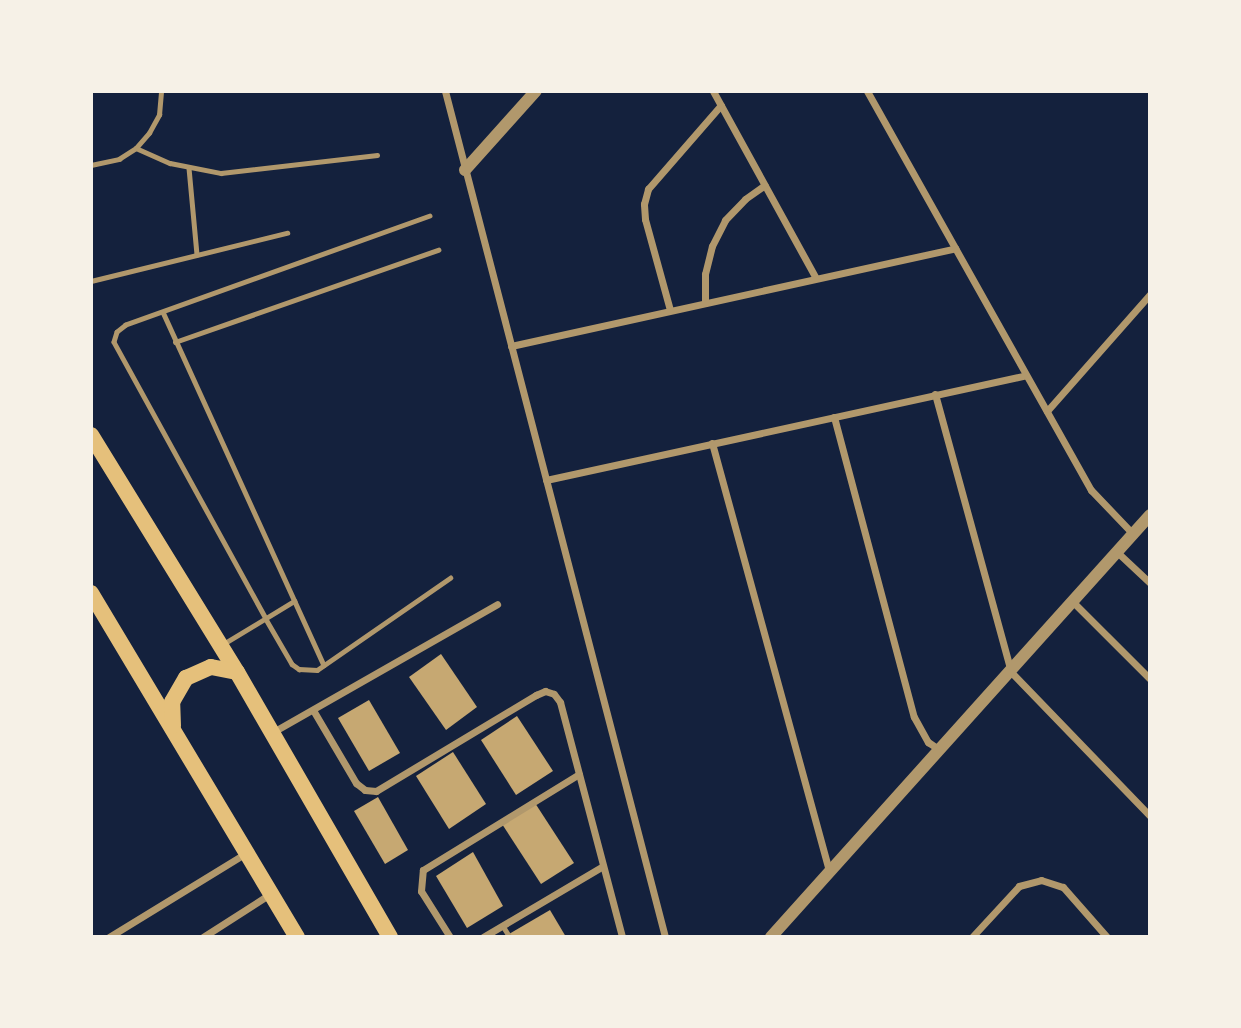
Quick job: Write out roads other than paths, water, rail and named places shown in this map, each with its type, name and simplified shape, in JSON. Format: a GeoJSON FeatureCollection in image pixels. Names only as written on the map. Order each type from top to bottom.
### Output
{"type":"FeatureCollection","features":[{"type":"Feature","properties":{"kind":"main road"},"geometry":{"type":"LineString","coordinates":[[91,435],[221,645],[390,937]]}},
{"type":"Feature","properties":{"kind":"main road"},"geometry":{"type":"LineString","coordinates":[[91,593],[297,937]]}},
{"type":"Feature","properties":{"kind":"main road"},"geometry":{"type":"LineString","coordinates":[[173,730],[172,702],[186,678],[211,667],[237,672]]}},
{"type":"Feature","properties":{"kind":"street"},"geometry":{"type":"LineString","coordinates":[[445,91],[665,937]]}},
{"type":"Feature","properties":{"kind":"street"},"geometry":{"type":"LineString","coordinates":[[465,170],[536,91]]}},
{"type":"Feature","properties":{"kind":"street"},"geometry":{"type":"LineString","coordinates":[[713,91],[816,278]]}},
{"type":"Feature","properties":{"kind":"street"},"geometry":{"type":"LineString","coordinates":[[867,91],[1091,490],[1133,534]]}},
{"type":"Feature","properties":{"kind":"street"},"geometry":{"type":"LineString","coordinates":[[670,310],[645,219],[644,204],[649,189],[721,105]]}},
{"type":"Feature","properties":{"kind":"street"},"geometry":{"type":"LineString","coordinates":[[705,303],[705,274],[712,246],[725,220],[745,198],[765,185]]}},
{"type":"Feature","properties":{"kind":"street"},"geometry":{"type":"LineString","coordinates":[[511,346],[955,248]]}},
{"type":"Feature","properties":{"kind":"street"},"geometry":{"type":"LineString","coordinates":[[1047,411],[1150,294]]}},
{"type":"Feature","properties":{"kind":"street"},"geometry":{"type":"LineString","coordinates":[[546,480],[1026,375]]}},
{"type":"Feature","properties":{"kind":"street"},"geometry":{"type":"LineString","coordinates":[[936,394],[1011,673],[1150,816]]}},
{"type":"Feature","properties":{"kind":"street"},"geometry":{"type":"LineString","coordinates":[[834,417],[914,718],[928,742],[940,750]]}},
{"type":"Feature","properties":{"kind":"street"},"geometry":{"type":"LineString","coordinates":[[712,443],[829,871]]}},
{"type":"Feature","properties":{"kind":"street"},"geometry":{"type":"LineString","coordinates":[[778,934],[829,871],[1011,673],[1150,515]]}},
{"type":"Feature","properties":{"kind":"street"},"geometry":{"type":"LineString","coordinates":[[1117,552],[1150,583]]}},
{"type":"Feature","properties":{"kind":"street"},"geometry":{"type":"LineString","coordinates":[[1073,602],[1150,679]]}},
{"type":"Feature","properties":{"kind":"street"},"geometry":{"type":"LineString","coordinates":[[272,733],[497,604]]}},
{"type":"Feature","properties":{"kind":"street"},"geometry":{"type":"LineString","coordinates":[[313,710],[356,783],[365,790],[376,791],[545,691],[554,694],[560,702],[622,937]]}},
{"type":"Feature","properties":{"kind":"street"},"geometry":{"type":"LineString","coordinates":[[450,937],[421,891],[424,870],[579,774]]}},
{"type":"Feature","properties":{"kind":"street"},"geometry":{"type":"LineString","coordinates":[[109,937],[247,853]]}},
{"type":"Feature","properties":{"kind":"street"},"geometry":{"type":"LineString","coordinates":[[486,936],[603,866]]}},
{"type":"Feature","properties":{"kind":"street"},"geometry":{"type":"LineString","coordinates":[[972,937],[1019,886],[1041,880],[1063,887],[1107,937]]}},
{"type":"Feature","properties":{"kind":"street"},"geometry":{"type":"LineString","coordinates":[[203,937],[271,894]]}},
{"type":"Feature","properties":{"kind":"lane"},"geometry":{"type":"LineString","coordinates":[[91,166],[119,159],[136,148],[159,115],[161,91]]}},
{"type":"Feature","properties":{"kind":"lane"},"geometry":{"type":"LineString","coordinates":[[136,148],[189,168],[221,173],[377,155]]}},
{"type":"Feature","properties":{"kind":"lane"},"geometry":{"type":"LineString","coordinates":[[189,168],[197,255]]}},
{"type":"Feature","properties":{"kind":"lane"},"geometry":{"type":"LineString","coordinates":[[430,216],[126,325],[117,332],[114,342],[292,664],[308,671],[324,665],[450,578]]}},
{"type":"Feature","properties":{"kind":"lane"},"geometry":{"type":"LineString","coordinates":[[91,281],[287,233]]}},
{"type":"Feature","properties":{"kind":"lane"},"geometry":{"type":"LineString","coordinates":[[175,342],[438,250]]}},
{"type":"Feature","properties":{"kind":"lane"},"geometry":{"type":"LineString","coordinates":[[163,312],[324,665]]}},
{"type":"Feature","properties":{"kind":"lane"},"geometry":{"type":"LineString","coordinates":[[221,645],[294,601]]}},
{"type":"Feature","properties":{"kind":"lane"},"geometry":{"type":"LineString","coordinates":[[503,925],[510,937]]}}]}
